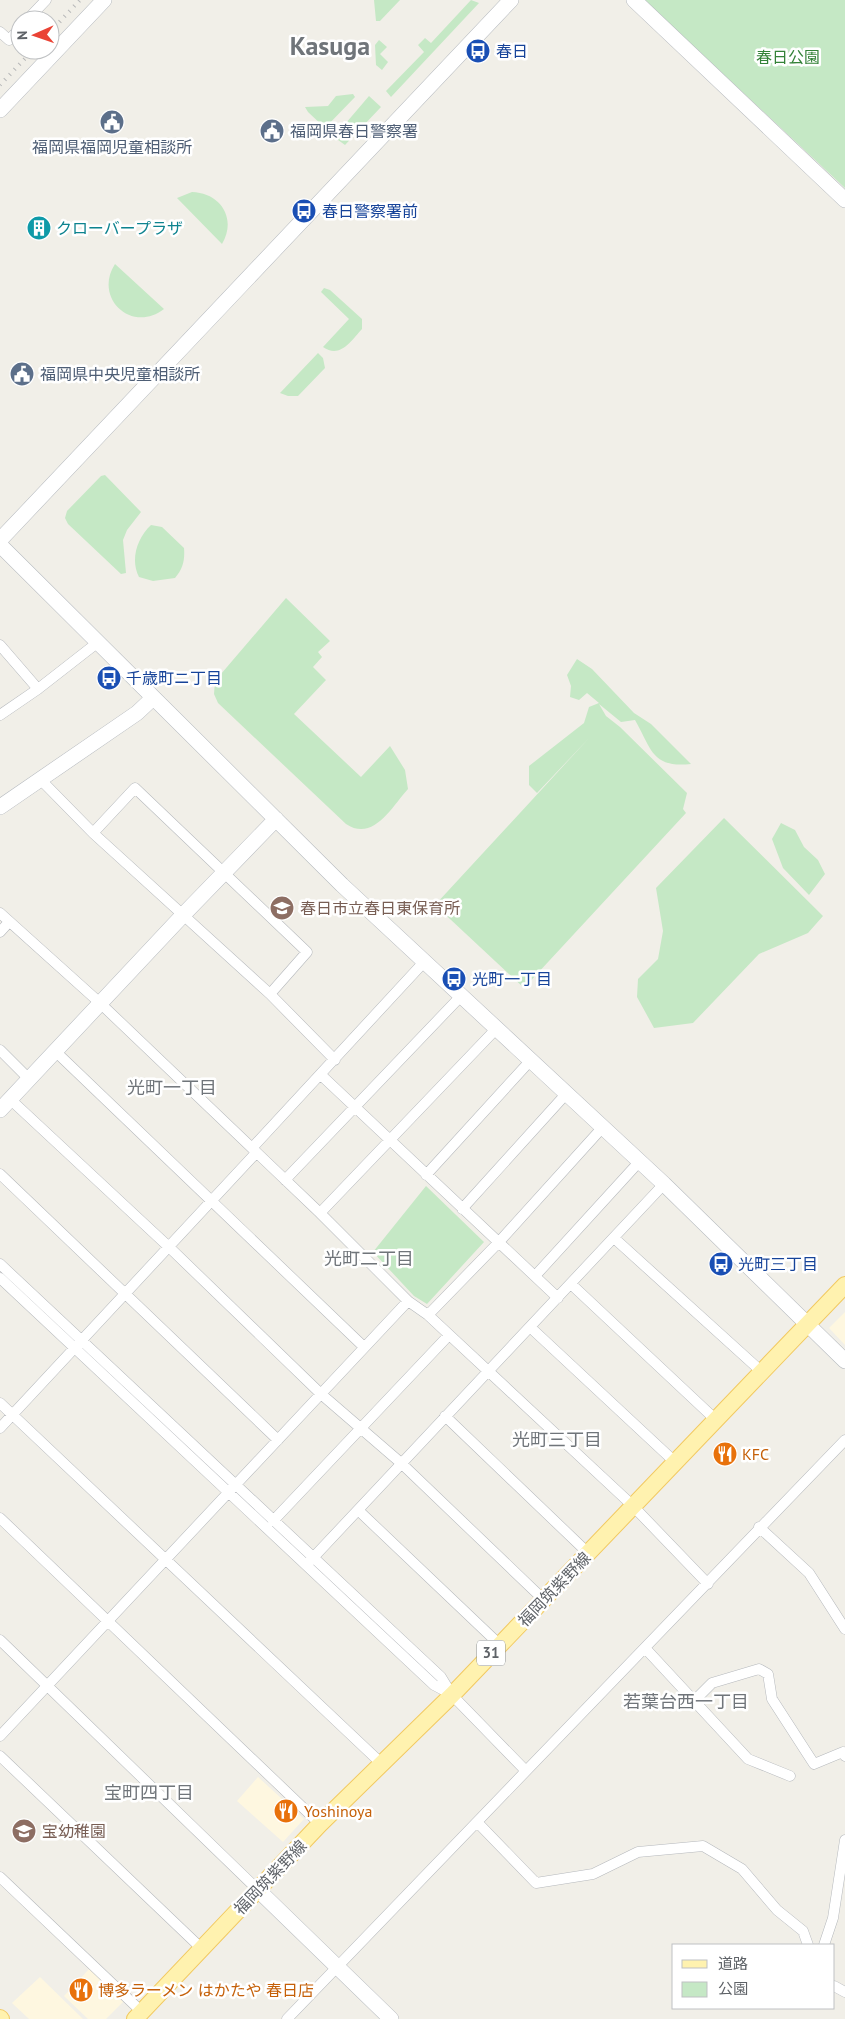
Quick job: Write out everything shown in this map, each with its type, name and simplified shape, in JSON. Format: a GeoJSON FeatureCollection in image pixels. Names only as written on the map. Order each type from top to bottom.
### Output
{"type":"FeatureCollection","features":[{"type":"Feature","properties":{"kind":"main road","name":"福岡筑紫野線"},"geometry":{"type":"LineString","coordinates":[[139,2015],[320,1824],[452,1695],[845,1286]]}},
{"type":"Feature","properties":{"kind":"street"},"geometry":{"type":"LineString","coordinates":[[37,10],[46,0]]}},
{"type":"Feature","properties":{"kind":"street"},"geometry":{"type":"LineString","coordinates":[[0,110],[104,0]]}},
{"type":"Feature","properties":{"kind":"street"},"geometry":{"type":"LineString","coordinates":[[0,540],[510,0]]}},
{"type":"Feature","properties":{"kind":"street"},"geometry":{"type":"LineString","coordinates":[[634,0],[845,200]]}},
{"type":"Feature","properties":{"kind":"street"},"geometry":{"type":"LineString","coordinates":[[0,32],[10,39]]}},
{"type":"Feature","properties":{"kind":"street"},"geometry":{"type":"LineString","coordinates":[[0,545],[276,820],[424,962],[664,1184],[845,1361]]}},
{"type":"Feature","properties":{"kind":"street"},"geometry":{"type":"LineString","coordinates":[[1,712],[38,689],[97,643]]}},
{"type":"Feature","properties":{"kind":"street"},"geometry":{"type":"LineString","coordinates":[[0,645],[38,689]]}},
{"type":"Feature","properties":{"kind":"street"},"geometry":{"type":"LineString","coordinates":[[0,807],[138,712],[153,698]]}},
{"type":"Feature","properties":{"kind":"street"},"geometry":{"type":"LineString","coordinates":[[40,779],[93,833],[270,994],[335,1060]]}},
{"type":"Feature","properties":{"kind":"street"},"geometry":{"type":"LineString","coordinates":[[93,833],[135,788],[307,952],[270,994]]}},
{"type":"Feature","properties":{"kind":"street"},"geometry":{"type":"LineString","coordinates":[[276,820],[183,915],[5,1105],[170,1248],[321,1394],[402,1463],[544,1600]]}},
{"type":"Feature","properties":{"kind":"street"},"geometry":{"type":"LineString","coordinates":[[0,913],[100,1003],[320,1213],[408,1301],[428,1315],[632,1506],[708,1584]]}},
{"type":"Feature","properties":{"kind":"street"},"geometry":{"type":"LineString","coordinates":[[0,932],[10,922]]}},
{"type":"Feature","properties":{"kind":"street"},"geometry":{"type":"LineString","coordinates":[[0,1428],[214,1201],[254,1150],[424,962]]}},
{"type":"Feature","properties":{"kind":"street"},"geometry":{"type":"LineString","coordinates":[[284,1180],[462,996]]}},
{"type":"Feature","properties":{"kind":"street"},"geometry":{"type":"LineString","coordinates":[[320,1213],[497,1028]]}},
{"type":"Feature","properties":{"kind":"street"},"geometry":{"type":"LineString","coordinates":[[0,1050],[30,1080]]}},
{"type":"Feature","properties":{"kind":"street"},"geometry":{"type":"LineString","coordinates":[[55,1051],[214,1201],[364,1347]]}},
{"type":"Feature","properties":{"kind":"street"},"geometry":{"type":"LineString","coordinates":[[426,1175],[531,1060]]}},
{"type":"Feature","properties":{"kind":"street"},"geometry":{"type":"LineString","coordinates":[[321,1075],[558,1298]]}},
{"type":"Feature","properties":{"kind":"street"},"geometry":{"type":"LineString","coordinates":[[462,1209],[566,1094]]}},
{"type":"Feature","properties":{"kind":"street"},"geometry":{"type":"LineString","coordinates":[[428,1315],[498,1243],[602,1128]]}},
{"type":"Feature","properties":{"kind":"street"},"geometry":{"type":"LineString","coordinates":[[534,1276],[639,1162]]}},
{"type":"Feature","properties":{"kind":"street"},"geometry":{"type":"LineString","coordinates":[[0,1174],[278,1440]]}},
{"type":"Feature","properties":{"kind":"street"},"geometry":{"type":"LineString","coordinates":[[310,1561],[486,1371],[558,1298],[664,1184]]}},
{"type":"Feature","properties":{"kind":"street"},"geometry":{"type":"LineString","coordinates":[[614,1238],[762,1372]]}},
{"type":"Feature","properties":{"kind":"street"},"geometry":{"type":"LineString","coordinates":[[0,1264],[79,1345],[231,1489],[441,1677],[452,1695],[526,1771]]}},
{"type":"Feature","properties":{"kind":"street"},"geometry":{"type":"LineString","coordinates":[[0,1278],[79,1345]]}},
{"type":"Feature","properties":{"kind":"street"},"geometry":{"type":"LineString","coordinates":[[571,1284],[716,1420]]}},
{"type":"Feature","properties":{"kind":"street"},"geometry":{"type":"LineString","coordinates":[[0,1736],[408,1301]]}},
{"type":"Feature","properties":{"kind":"street"},"geometry":{"type":"LineString","coordinates":[[530,1327],[676,1463]]}},
{"type":"Feature","properties":{"kind":"street"},"geometry":{"type":"LineString","coordinates":[[273,1521],[449,1335]]}},
{"type":"Feature","properties":{"kind":"street"},"geometry":{"type":"LineString","coordinates":[[0,1404],[382,1764]]}},
{"type":"Feature","properties":{"kind":"street"},"geometry":{"type":"LineString","coordinates":[[445,1416],[588,1553]]}},
{"type":"Feature","properties":{"kind":"street"},"geometry":{"type":"LineString","coordinates":[[287,2019],[708,1584],[759,1527],[845,1440]]}},
{"type":"Feature","properties":{"kind":"street"},"geometry":{"type":"LineString","coordinates":[[231,1489],[273,1521],[310,1561]]}},
{"type":"Feature","properties":{"kind":"street"},"geometry":{"type":"LineString","coordinates":[[358,1510],[500,1645]]}},
{"type":"Feature","properties":{"kind":"street"},"geometry":{"type":"LineString","coordinates":[[0,1518],[109,1620],[320,1824]]}},
{"type":"Feature","properties":{"kind":"street"},"geometry":{"type":"LineString","coordinates":[[759,1527],[809,1573],[845,1629]]}},
{"type":"Feature","properties":{"kind":"street"},"geometry":{"type":"LineString","coordinates":[[0,1640],[391,2019]]}},
{"type":"Feature","properties":{"kind":"street"},"geometry":{"type":"LineString","coordinates":[[644,1648],[748,1759],[790,1776]]}},
{"type":"Feature","properties":{"kind":"street"},"geometry":{"type":"LineString","coordinates":[[693,1702],[712,1683],[759,1669],[768,1674],[772,1698],[814,1764],[843,1752],[845,1756]]}},
{"type":"Feature","properties":{"kind":"street"},"geometry":{"type":"LineString","coordinates":[[0,1756],[201,1948]]}},
{"type":"Feature","properties":{"kind":"street"},"geometry":{"type":"LineString","coordinates":[[478,1822],[536,1883],[593,1874],[638,1852],[703,1846],[742,1869],[777,1910],[803,1931],[808,1944]]}},
{"type":"Feature","properties":{"kind":"street"},"geometry":{"type":"LineString","coordinates":[[824,1944],[833,1918],[845,1840]]}},
{"type":"Feature","properties":{"kind":"street"},"geometry":{"type":"LineString","coordinates":[[0,1877],[139,2015]]}},
{"type":"Feature","properties":{"kind":"shaded area"},"geometry":{"type":"Polygon","coordinates":[[[845,1312],[845,1345],[829,1328],[845,1312]]]}},
{"type":"Feature","properties":{"kind":"shaded area"},"geometry":{"type":"Polygon","coordinates":[[[258,1777],[304,1819],[283,1842],[237,1801],[258,1777]]]}},
{"type":"Feature","properties":{"kind":"shaded area"},"geometry":{"type":"Polygon","coordinates":[[[90,1968],[124,2001],[106,2019],[88,2019],[64,1996],[90,1968]]]}},
{"type":"Feature","properties":{"kind":"shaded area"},"geometry":{"type":"Polygon","coordinates":[[[40,1977],[83,2019],[29,2019],[12,2003],[40,1977]]]}},
{"type":"Feature","properties":{"kind":"green space"},"geometry":{"type":"Polygon","coordinates":[[[374,0],[400,0],[380,21],[376,21],[374,0]]]}},
{"type":"Feature","properties":{"kind":"green space"},"geometry":{"type":"Polygon","coordinates":[[[471,0],[479,3],[391,97],[386,91],[424,52],[418,45],[425,38],[431,43],[471,0]]]}},
{"type":"Feature","properties":{"kind":"green space","name":"春日公園"},"geometry":{"type":"Polygon","coordinates":[[[644,0],[845,0],[845,188],[644,0]]]}},
{"type":"Feature","properties":{"kind":"green space"},"geometry":{"type":"Polygon","coordinates":[[[379,40],[387,47],[380,54],[388,62],[382,70],[376,65],[375,45],[379,40]]]}},
{"type":"Feature","properties":{"kind":"green space"},"geometry":{"type":"Polygon","coordinates":[[[353,94],[355,97],[325,128],[305,107],[328,106],[336,96],[353,94]]]}},
{"type":"Feature","properties":{"kind":"green space"},"geometry":{"type":"Polygon","coordinates":[[[369,96],[381,107],[345,145],[334,137],[369,96]]]}},
{"type":"Feature","properties":{"kind":"green space"},"geometry":{"type":"Polygon","coordinates":[[[192,192],[202,193],[211,197],[224,209],[228,225],[222,244],[177,198],[192,192]]]}},
{"type":"Feature","properties":{"kind":"green space"},"geometry":{"type":"Polygon","coordinates":[[[115,264],[164,309],[152,316],[140,317],[129,315],[119,309],[112,300],[109,289],[109,277],[115,264]]]}},
{"type":"Feature","properties":{"kind":"green space"},"geometry":{"type":"Polygon","coordinates":[[[324,288],[330,290],[362,319],[362,329],[340,350],[329,350],[323,347],[349,319],[321,292],[324,288]]]}},
{"type":"Feature","properties":{"kind":"green space"},"geometry":{"type":"Polygon","coordinates":[[[318,353],[323,358],[325,368],[298,396],[288,396],[280,393],[318,353]]]}},
{"type":"Feature","properties":{"kind":"green space"},"geometry":{"type":"Polygon","coordinates":[[[105,475],[141,512],[127,530],[123,540],[126,573],[121,574],[68,524],[65,518],[67,511],[101,476],[105,475]]]}},
{"type":"Feature","properties":{"kind":"green space"},"geometry":{"type":"Polygon","coordinates":[[[151,525],[162,527],[184,548],[183,564],[175,578],[153,581],[139,577],[135,564],[136,550],[142,536],[151,525]]]}},
{"type":"Feature","properties":{"kind":"green space"},"geometry":{"type":"Polygon","coordinates":[[[286,598],[330,641],[318,652],[322,657],[313,667],[326,680],[294,714],[361,777],[390,746],[405,770],[408,789],[381,820],[365,829],[346,824],[218,703],[214,694],[215,681],[286,598]]]}},
{"type":"Feature","properties":{"kind":"green space"},"geometry":{"type":"Polygon","coordinates":[[[577,659],[592,669],[634,713],[651,724],[691,764],[668,763],[661,760],[650,748],[635,720],[621,722],[599,704],[606,716],[620,727],[687,793],[683,809],[686,813],[524,988],[435,905],[590,737],[537,793],[529,785],[529,766],[584,723],[589,707],[599,703],[587,693],[579,700],[570,697],[571,686],[567,675],[577,659]]]}},
{"type":"Feature","properties":{"kind":"green space"},"geometry":{"type":"Polygon","coordinates":[[[724,818],[823,916],[808,933],[759,954],[693,1023],[654,1028],[637,997],[638,979],[658,959],[663,931],[656,888],[724,818]]]}},
{"type":"Feature","properties":{"kind":"green space"},"geometry":{"type":"Polygon","coordinates":[[[781,823],[795,830],[804,847],[818,860],[825,874],[809,895],[783,868],[772,839],[781,823]]]}},
{"type":"Feature","properties":{"kind":"green space"},"geometry":{"type":"Polygon","coordinates":[[[426,1186],[484,1242],[427,1304],[414,1296],[373,1252],[426,1186]]]}},
{"type":"Feature","properties":{"kind":"railway"},"geometry":{"type":"LineString","coordinates":[[60,21],[80,0]]}},
{"type":"Feature","properties":{"kind":"railway"},"geometry":{"type":"LineString","coordinates":[[0,85],[24,60]]}},
{"type":"Feature","properties":{"kind":"place","name":"春日"},"geometry":{"type":"Point","coordinates":[478,51]}},
{"type":"Feature","properties":{"kind":"place","name":"福岡県福岡児童相談所"},"geometry":{"type":"Point","coordinates":[112,122]}},
{"type":"Feature","properties":{"kind":"place","name":"福岡県春日警察署"},"geometry":{"type":"Point","coordinates":[272,131]}},
{"type":"Feature","properties":{"kind":"place","name":"春日警察署前"},"geometry":{"type":"Point","coordinates":[304,211]}},
{"type":"Feature","properties":{"kind":"place","name":"クローバープラザ"},"geometry":{"type":"Point","coordinates":[39,228]}},
{"type":"Feature","properties":{"kind":"place","name":"福岡県中央児童相談所"},"geometry":{"type":"Point","coordinates":[22,374]}},
{"type":"Feature","properties":{"kind":"place","name":"千歳町ニ丁目"},"geometry":{"type":"Point","coordinates":[109,678]}},
{"type":"Feature","properties":{"kind":"place","name":"春日市立春日東保育所"},"geometry":{"type":"Point","coordinates":[282,908]}},
{"type":"Feature","properties":{"kind":"place","name":"光町一丁目"},"geometry":{"type":"Point","coordinates":[454,979]}},
{"type":"Feature","properties":{"kind":"place","name":"光町三丁目"},"geometry":{"type":"Point","coordinates":[721,1264]}},
{"type":"Feature","properties":{"kind":"place","name":"KFC"},"geometry":{"type":"Point","coordinates":[725,1454]}},
{"type":"Feature","properties":{"kind":"place","name":"Yoshinoya"},"geometry":{"type":"Point","coordinates":[286,1811]}},
{"type":"Feature","properties":{"kind":"place","name":"宝幼稚園"},"geometry":{"type":"Point","coordinates":[24,1831]}},
{"type":"Feature","properties":{"kind":"place","name":"博多ラーメン はかたや 春日店"},"geometry":{"type":"Point","coordinates":[81,1990]}},
{"type":"Feature","properties":{"kind":"district","name":"Kasuga"},"geometry":{"type":"Point","coordinates":[330,46]}},
{"type":"Feature","properties":{"kind":"district","name":"光町一丁目"},"geometry":{"type":"Point","coordinates":[172,1088]}},
{"type":"Feature","properties":{"kind":"district","name":"光町二丁目"},"geometry":{"type":"Point","coordinates":[369,1259]}},
{"type":"Feature","properties":{"kind":"district","name":"光町三丁目"},"geometry":{"type":"Point","coordinates":[557,1440]}},
{"type":"Feature","properties":{"kind":"district","name":"若葉台西一丁目"},"geometry":{"type":"Point","coordinates":[686,1702]}},
{"type":"Feature","properties":{"kind":"district","name":"宝町四丁目"},"geometry":{"type":"Point","coordinates":[149,1793]}}]}
